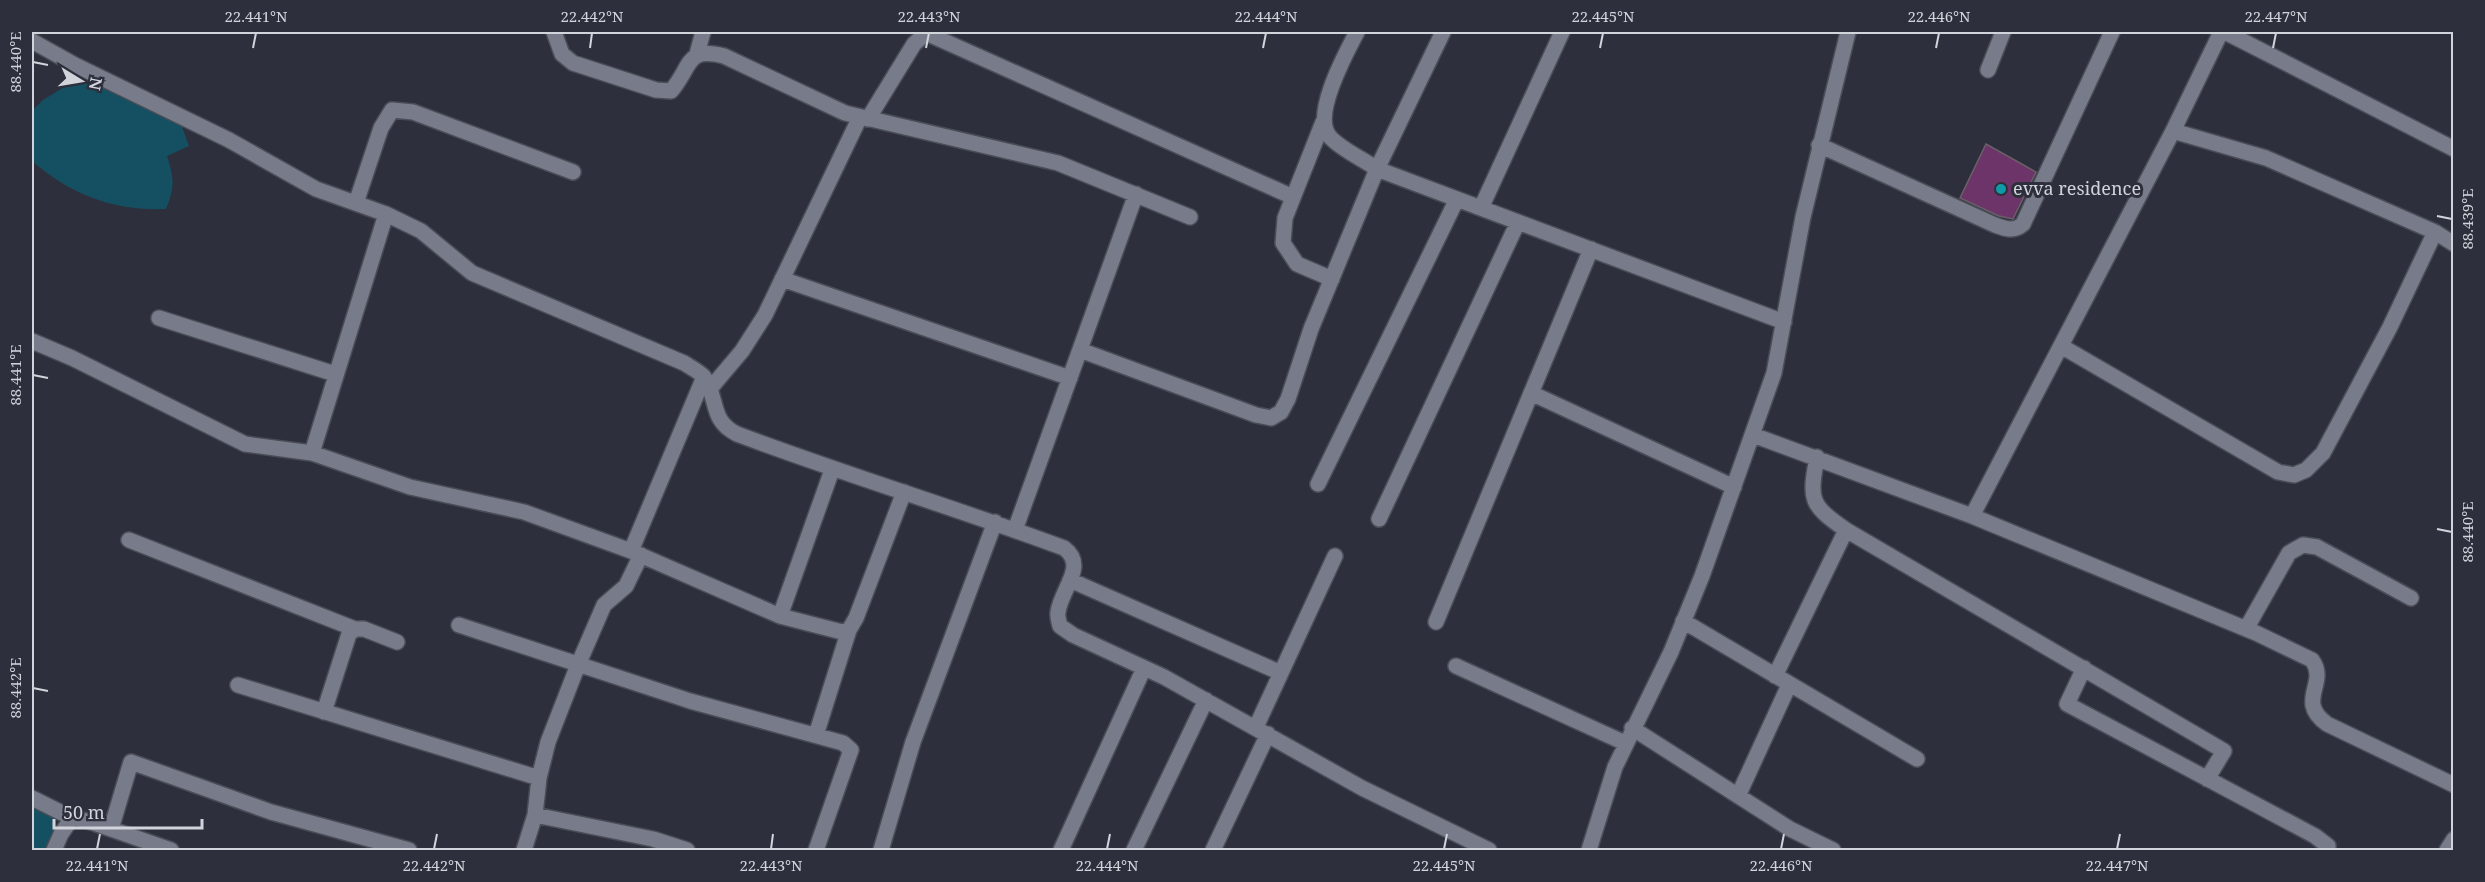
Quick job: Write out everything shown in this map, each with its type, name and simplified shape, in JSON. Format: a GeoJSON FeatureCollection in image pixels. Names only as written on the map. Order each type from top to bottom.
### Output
{"type":"FeatureCollection","features":[{"type":"Feature","properties":{"kind":"street"},"geometry":{"type":"LineString","coordinates":[[554,32],[562,54],[573,63],[656,90],[671,91],[690,60],[697,54],[707,51],[724,56],[845,113],[1058,163],[1190,217]]}},
{"type":"Feature","properties":{"kind":"street"},"geometry":{"type":"LineString","coordinates":[[697,54],[703,32]]}},
{"type":"Feature","properties":{"kind":"street"},"geometry":{"type":"LineString","coordinates":[[1332,279],[1297,264],[1287,253],[1283,243],[1283,233],[1285,218],[1323,122],[1327,100],[1357,32]]}},
{"type":"Feature","properties":{"kind":"street"},"geometry":{"type":"LineString","coordinates":[[1080,350],[1256,415],[1270,418],[1281,412],[1288,399],[1311,329],[1377,169],[1443,32]]}},
{"type":"Feature","properties":{"kind":"street"},"geometry":{"type":"LineString","coordinates":[[1481,208],[1562,32]]}},
{"type":"Feature","properties":{"kind":"street"},"geometry":{"type":"LineString","coordinates":[[1589,850],[1615,766],[1671,652],[1734,487],[1774,373],[1801,226],[1848,32]]}},
{"type":"Feature","properties":{"kind":"street"},"geometry":{"type":"LineString","coordinates":[[1988,70],[2003,32]]}},
{"type":"Feature","properties":{"kind":"street"},"geometry":{"type":"LineString","coordinates":[[1819,145],[1995,225],[2007,230],[2018,229],[2023,224],[2112,32]]}},
{"type":"Feature","properties":{"kind":"street"},"geometry":{"type":"LineString","coordinates":[[1972,516],[2223,32],[2454,149]]}},
{"type":"Feature","properties":{"kind":"street"},"geometry":{"type":"LineString","coordinates":[[524,850],[536,815],[539,778],[548,742],[578,664],[604,605],[626,586],[636,553],[706,383],[755,332],[864,118],[914,44],[926,33],[1293,197]]}},
{"type":"Feature","properties":{"kind":"street"},"geometry":{"type":"LineString","coordinates":[[32,41],[75,65],[229,140],[316,189],[386,214],[421,231],[472,273],[684,363],[706,383],[719,419],[726,428],[832,470],[995,522],[1064,548],[1073,554],[1076,563],[1058,613],[1060,626],[1073,635],[1144,668],[1262,730],[1362,788],[1489,850]]}},
{"type":"Feature","properties":{"kind":"street"},"geometry":{"type":"LineString","coordinates":[[356,203],[381,128],[392,110],[413,112],[573,172]]}},
{"type":"Feature","properties":{"kind":"street"},"geometry":{"type":"LineString","coordinates":[[1323,122],[1329,136],[1377,169],[1785,322]]}},
{"type":"Feature","properties":{"kind":"street"},"geometry":{"type":"LineString","coordinates":[[2173,131],[2266,158],[2435,232],[2454,244]]}},
{"type":"Feature","properties":{"kind":"street"},"geometry":{"type":"LineString","coordinates":[[1016,530],[1136,194]]}},
{"type":"Feature","properties":{"kind":"street"},"geometry":{"type":"LineString","coordinates":[[1318,484],[1457,199]]}},
{"type":"Feature","properties":{"kind":"street"},"geometry":{"type":"LineString","coordinates":[[312,453],[386,214]]}},
{"type":"Feature","properties":{"kind":"street"},"geometry":{"type":"LineString","coordinates":[[1379,519],[1518,222]]}},
{"type":"Feature","properties":{"kind":"street"},"geometry":{"type":"LineString","coordinates":[[2061,345],[2278,472],[2295,475],[2306,470],[2323,453],[2390,327],[2435,232]]}},
{"type":"Feature","properties":{"kind":"street"},"geometry":{"type":"LineString","coordinates":[[1436,622],[1591,249]]}},
{"type":"Feature","properties":{"kind":"street"},"geometry":{"type":"LineString","coordinates":[[782,279],[1070,378]]}},
{"type":"Feature","properties":{"kind":"street"},"geometry":{"type":"LineString","coordinates":[[159,318],[335,374]]}},
{"type":"Feature","properties":{"kind":"street"},"geometry":{"type":"LineString","coordinates":[[32,342],[72,358],[245,444],[312,453],[410,487],[524,512],[636,553],[780,616],[842,632],[849,630]]}},
{"type":"Feature","properties":{"kind":"street"},"geometry":{"type":"LineString","coordinates":[[1531,393],[1734,487]]}},
{"type":"Feature","properties":{"kind":"street"},"geometry":{"type":"LineString","coordinates":[[1753,435],[1972,516],[2246,629],[2312,660],[2318,674],[2311,705],[2317,716],[2327,724],[2454,785]]}},
{"type":"Feature","properties":{"kind":"street"},"geometry":{"type":"LineString","coordinates":[[1817,457],[1811,488],[1815,503],[1825,515],[1846,530],[2224,751],[2207,779]]}},
{"type":"Feature","properties":{"kind":"street"},"geometry":{"type":"LineString","coordinates":[[780,616],[832,470]]}},
{"type":"Feature","properties":{"kind":"street"},"geometry":{"type":"LineString","coordinates":[[816,735],[849,630],[856,618],[904,492]]}},
{"type":"Feature","properties":{"kind":"street"},"geometry":{"type":"LineString","coordinates":[[881,850],[913,742],[995,522]]}},
{"type":"Feature","properties":{"kind":"street"},"geometry":{"type":"LineString","coordinates":[[1774,676],[1846,530]]}},
{"type":"Feature","properties":{"kind":"street"},"geometry":{"type":"LineString","coordinates":[[129,540],[355,629],[364,629],[396,642]]}},
{"type":"Feature","properties":{"kind":"street"},"geometry":{"type":"LineString","coordinates":[[2246,629],[2289,553],[2303,545],[2317,547],[2411,598]]}},
{"type":"Feature","properties":{"kind":"street"},"geometry":{"type":"LineString","coordinates":[[1213,850],[1262,730],[1281,673],[1335,556]]}},
{"type":"Feature","properties":{"kind":"street"},"geometry":{"type":"LineString","coordinates":[[1070,580],[1281,673]]}},
{"type":"Feature","properties":{"kind":"street"},"geometry":{"type":"LineString","coordinates":[[1683,621],[1917,759]]}},
{"type":"Feature","properties":{"kind":"street"},"geometry":{"type":"LineString","coordinates":[[459,626],[690,701],[843,743],[851,750],[816,850]]}},
{"type":"Feature","properties":{"kind":"street"},"geometry":{"type":"LineString","coordinates":[[324,712],[345,644],[349,634],[355,629]]}},
{"type":"Feature","properties":{"kind":"street"},"geometry":{"type":"LineString","coordinates":[[1456,666],[1625,743]]}},
{"type":"Feature","properties":{"kind":"street"},"geometry":{"type":"LineString","coordinates":[[1061,850],[1144,668]]}},
{"type":"Feature","properties":{"kind":"street"},"geometry":{"type":"LineString","coordinates":[[2084,668],[2067,704],[2315,836],[2328,846],[2328,850]]}},
{"type":"Feature","properties":{"kind":"street"},"geometry":{"type":"LineString","coordinates":[[238,685],[539,778]]}},
{"type":"Feature","properties":{"kind":"street"},"geometry":{"type":"LineString","coordinates":[[1738,796],[1789,685]]}},
{"type":"Feature","properties":{"kind":"street"},"geometry":{"type":"LineString","coordinates":[[1134,850],[1206,700]]}},
{"type":"Feature","properties":{"kind":"street"},"geometry":{"type":"LineString","coordinates":[[1632,728],[1790,829],[1833,850]]}},
{"type":"Feature","properties":{"kind":"street"},"geometry":{"type":"LineString","coordinates":[[111,829],[131,762],[271,812],[409,850]]}},
{"type":"Feature","properties":{"kind":"street"},"geometry":{"type":"LineString","coordinates":[[32,798],[72,819],[88,821],[171,850]]}},
{"type":"Feature","properties":{"kind":"street"},"geometry":{"type":"LineString","coordinates":[[536,815],[652,839],[687,850]]}},
{"type":"Feature","properties":{"kind":"street"},"geometry":{"type":"LineString","coordinates":[[54,850],[61,834],[72,819]]}},
{"type":"Feature","properties":{"kind":"street"},"geometry":{"type":"LineString","coordinates":[[2447,850],[2454,839]]}},
{"type":"Feature","properties":{"kind":"water"},"geometry":{"type":"Polygon","coordinates":[[[71,83],[115,91],[181,124],[189,146],[167,156],[172,182],[171,195],[166,209],[129,207],[94,198],[62,183],[32,161],[32,111],[43,100],[71,83]]]}},
{"type":"Feature","properties":{"kind":"water"},"geometry":{"type":"Polygon","coordinates":[[[32,799],[55,818],[56,834],[48,850],[32,850],[32,799]]]}},
{"type":"Feature","properties":{"kind":"building","name":"evva residence"},"geometry":{"type":"Polygon","coordinates":[[[1986,144],[2036,172],[2013,219],[1999,216],[1960,198],[1986,144]]]}},
{"type":"Feature","properties":{"kind":"place","name":"evva residence"},"geometry":{"type":"Point","coordinates":[2001,189]}}]}
